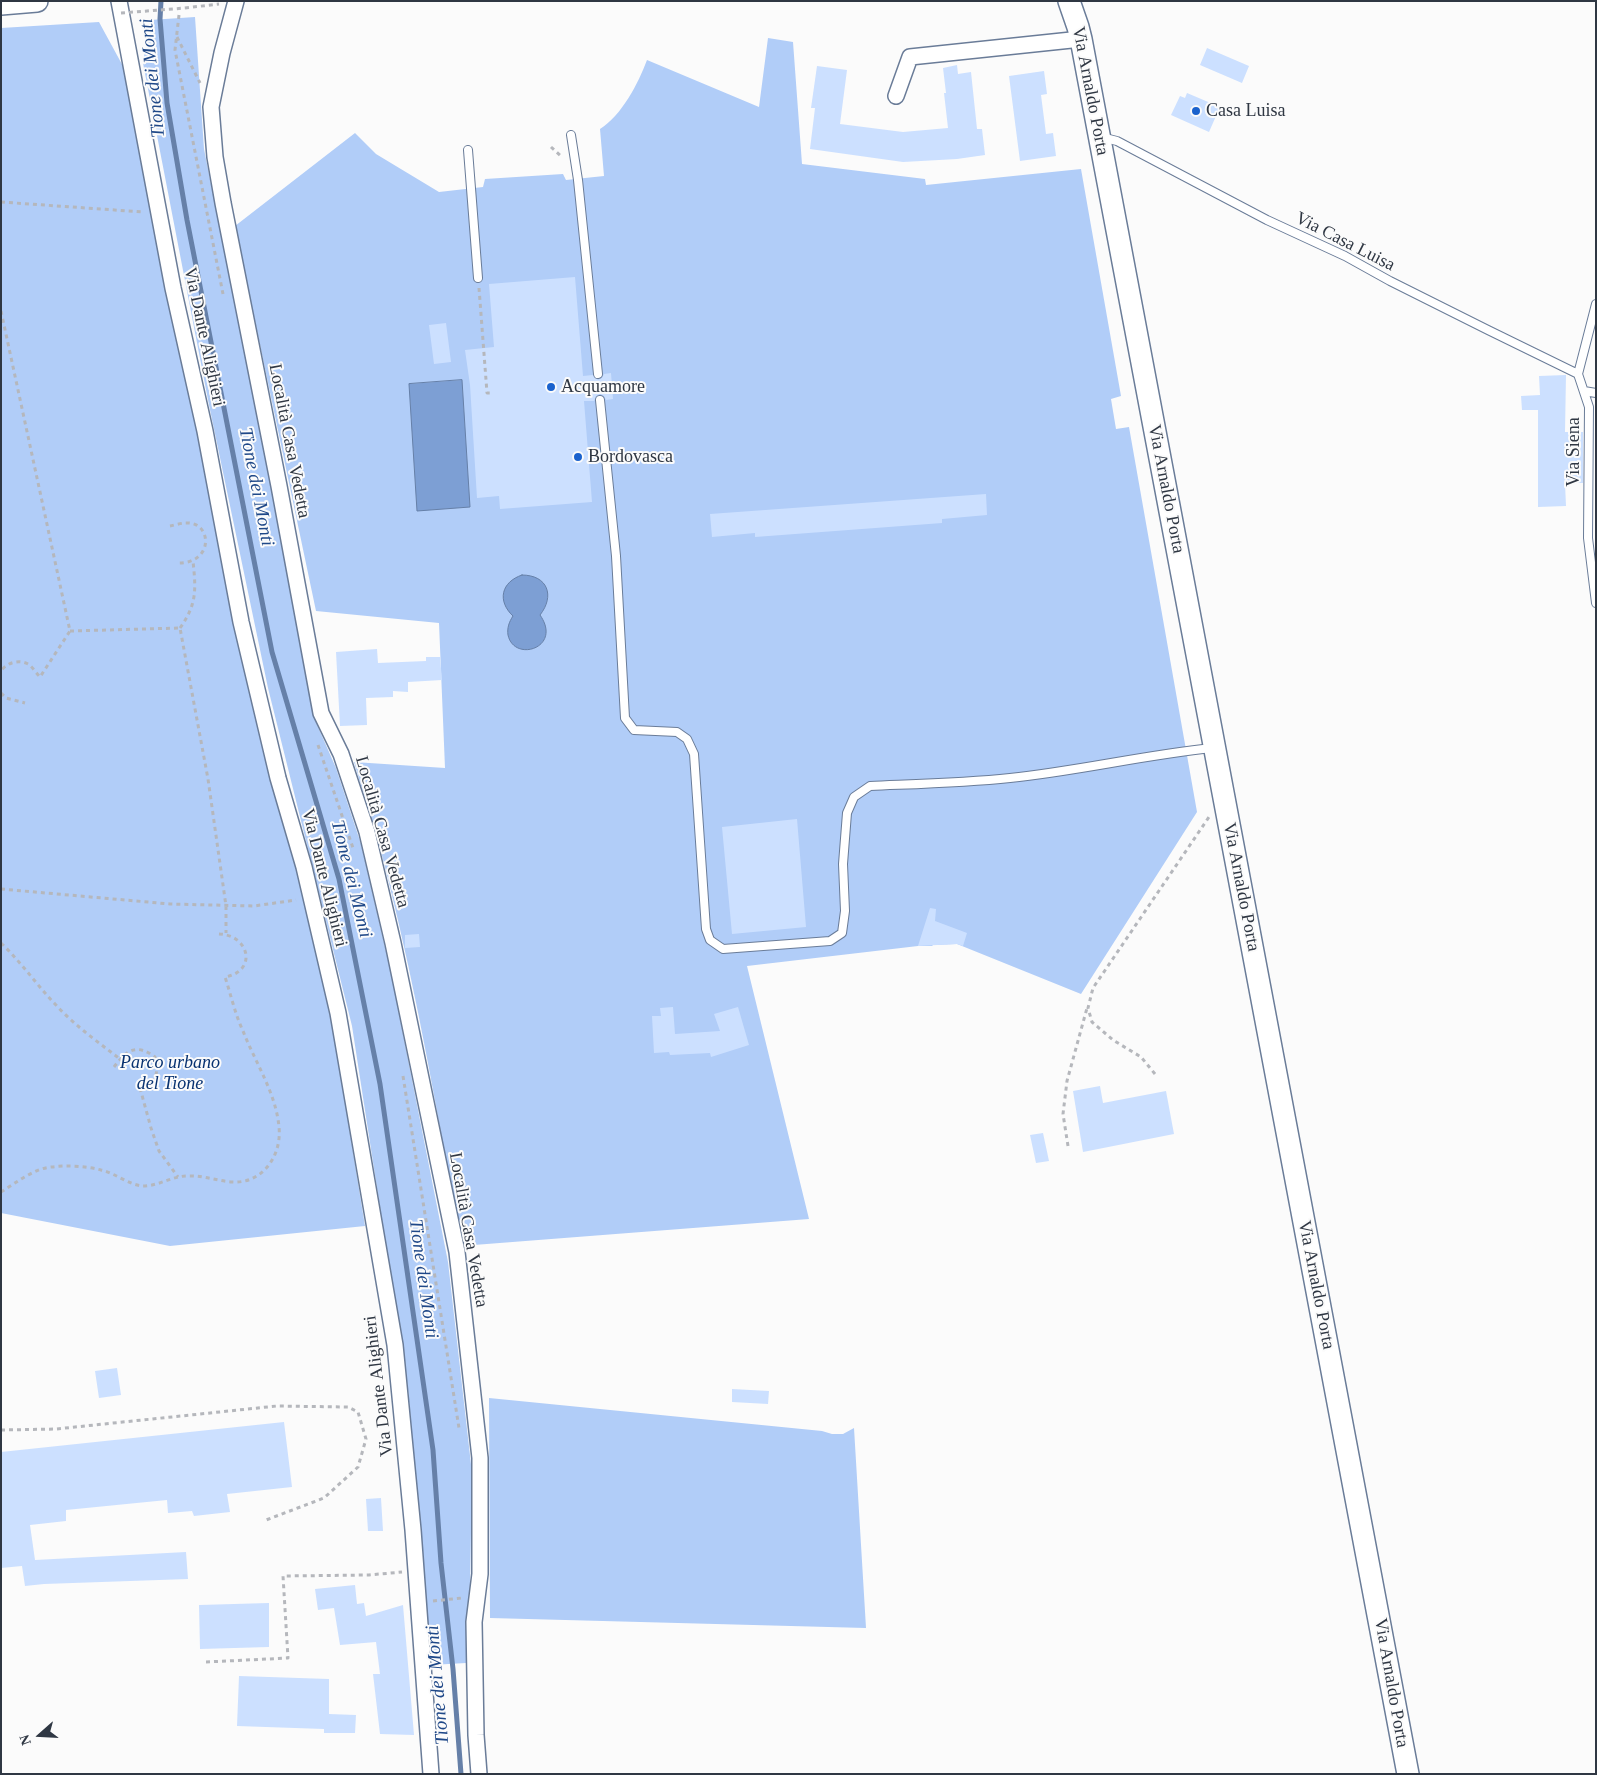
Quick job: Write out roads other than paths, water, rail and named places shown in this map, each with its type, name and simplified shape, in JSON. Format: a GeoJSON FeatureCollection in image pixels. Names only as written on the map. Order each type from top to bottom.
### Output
{"type":"FeatureCollection","features":[{"type":"Feature","properties":{"kind":"street"},"geometry":{"type":"LineString","coordinates":[[1,4],[37,1]]}},
{"type":"Feature","properties":{"kind":"street","name":"Località Casa Vedetta"},"geometry":{"type":"LineString","coordinates":[[236,1],[222,52],[211,107],[215,157],[223,203],[279,486],[321,713],[341,754],[367,832],[393,943],[457,1252],[480,1458],[480,1574],[474,1622],[476,1735],[479,1774]]}},
{"type":"Feature","properties":{"kind":"street"},"geometry":{"type":"LineString","coordinates":[[896,96],[910,57],[1080,33],[1063,1]]}},
{"type":"Feature","properties":{"kind":"street","name":"Via Arnaldo Porta"},"geometry":{"type":"LineString","coordinates":[[1069,1],[1080,33],[1408,1774]]}},
{"type":"Feature","properties":{"kind":"street","name":"Via Dante Alighieri"},"geometry":{"type":"LineString","coordinates":[[120,7],[173,288],[205,431],[241,622],[278,778],[312,898],[338,1013],[395,1345],[416,1571],[431,1774]]}},
{"type":"Feature","properties":{"kind":"lane"},"geometry":{"type":"LineString","coordinates":[[571,135],[578,180],[598,374]]}},
{"type":"Feature","properties":{"kind":"lane","name":"Via Casa Luisa"},"geometry":{"type":"LineString","coordinates":[[1099,136],[1118,141],[1470,322],[1578,374]]}},
{"type":"Feature","properties":{"kind":"lane"},"geometry":{"type":"LineString","coordinates":[[468,150],[478,278]]}},
{"type":"Feature","properties":{"kind":"lane"},"geometry":{"type":"LineString","coordinates":[[1578,374],[1596,304]]}},
{"type":"Feature","properties":{"kind":"lane","name":"Via Siena"},"geometry":{"type":"LineString","coordinates":[[1578,374],[1589,407],[1588,538],[1596,603]]}},
{"type":"Feature","properties":{"kind":"lane"},"geometry":{"type":"LineString","coordinates":[[1584,391],[1596,393]]}},
{"type":"Feature","properties":{"kind":"lane"},"geometry":{"type":"LineString","coordinates":[[600,400],[616,556],[625,718],[634,730],[677,732],[687,739],[694,754],[706,928],[710,940],[723,949],[830,941],[842,934],[845,911],[844,864],[847,813],[854,797],[870,786],[1009,778],[1094,767],[1186,750],[1215,748]]}},
{"type":"Feature","properties":{"kind":"waterway","name":"Tione dei Monti"},"geometry":{"type":"LineString","coordinates":[[161,1],[160,19],[167,103],[187,220],[272,652],[339,879],[380,1084],[433,1450],[441,1563],[453,1669],[461,1774]]}},
{"type":"Feature","properties":{"kind":"place","name":"Casa Luisa"},"geometry":{"type":"Point","coordinates":[1196,111]}},
{"type":"Feature","properties":{"kind":"place","name":"Acquamore"},"geometry":{"type":"Point","coordinates":[551,387]}},
{"type":"Feature","properties":{"kind":"place","name":"Bordovasca"},"geometry":{"type":"Point","coordinates":[578,457]}},
{"type":"Feature","properties":{"kind":"park label","name":"Parco urbano del Tione"},"geometry":{"type":"Point","coordinates":[170,1073]}}]}
